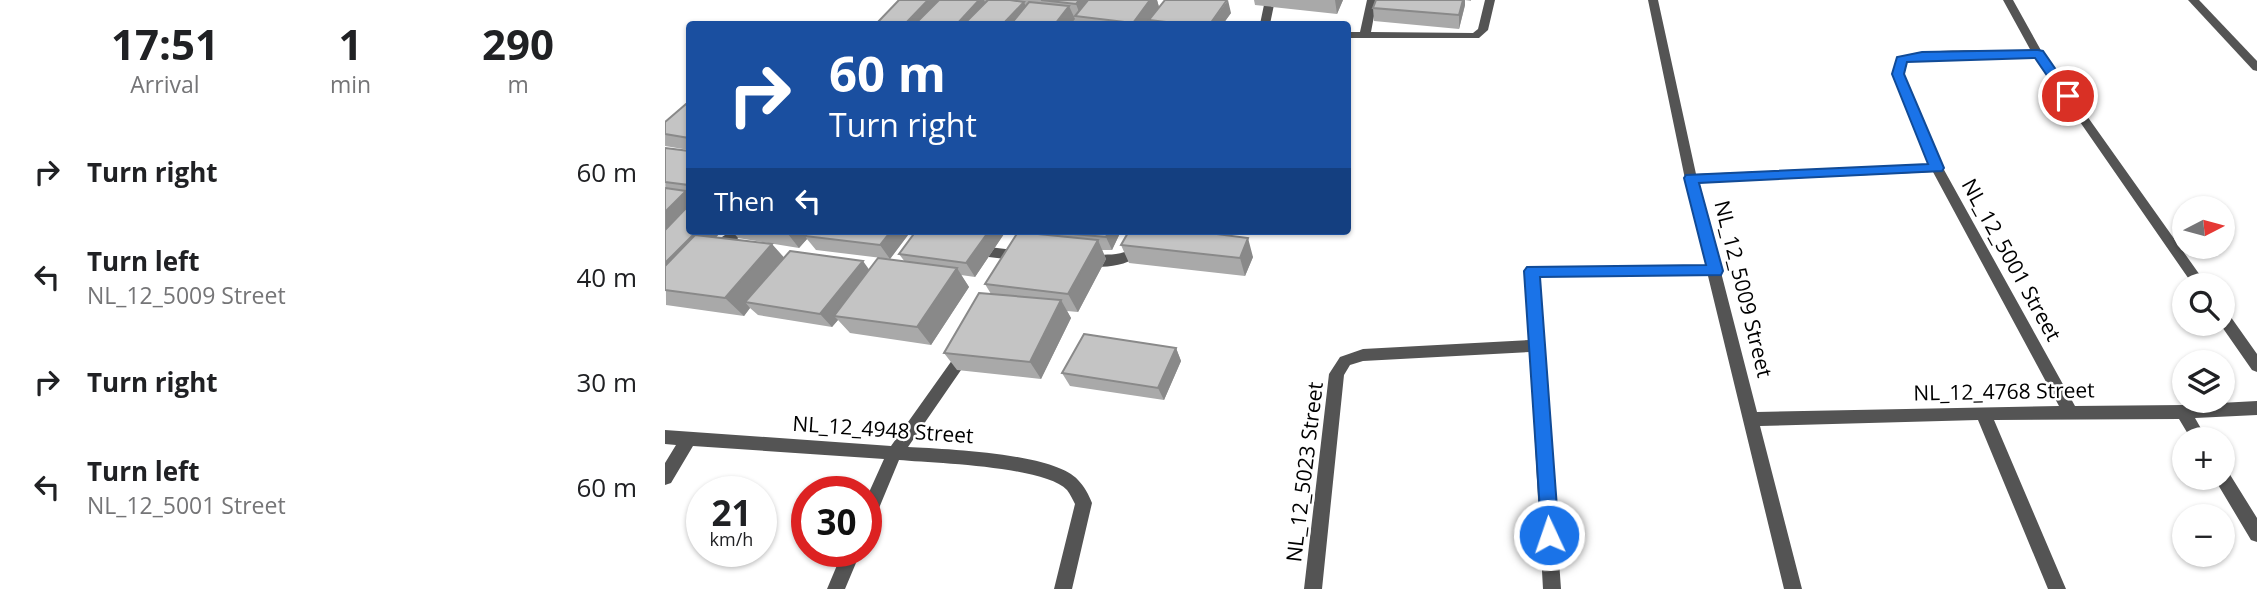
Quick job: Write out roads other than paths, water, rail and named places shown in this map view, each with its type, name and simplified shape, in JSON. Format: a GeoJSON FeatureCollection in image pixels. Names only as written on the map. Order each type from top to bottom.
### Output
{"type":"FeatureCollection","features":[{"type":"Feature","properties":{"kind":"street"},"geometry":{"type":"LineString","coordinates":[[1266,21],[1270,0]]}},
{"type":"Feature","properties":{"kind":"street"},"geometry":{"type":"LineString","coordinates":[[1365,36],[1372,0]]}},
{"type":"Feature","properties":{"kind":"street"},"geometry":{"type":"LineString","coordinates":[[1351,35],[1475,36],[1483,30],[1490,0]]}},
{"type":"Feature","properties":{"kind":"street","name":"NL_12_5009 Street"},"geometry":{"type":"LineString","coordinates":[[1653,0],[1691,178],[1793,589]]}},
{"type":"Feature","properties":{"kind":"street"},"geometry":{"type":"LineString","coordinates":[[2008,0],[2038,54],[2192,273]]}},
{"type":"Feature","properties":{"kind":"street"},"geometry":{"type":"LineString","coordinates":[[2193,0],[2257,68]]}},
{"type":"Feature","properties":{"kind":"street","name":"NL_12_5001 Street"},"geometry":{"type":"LineString","coordinates":[[2038,54],[1922,56],[1902,60],[1898,74],[1937,168],[2070,411]]}},
{"type":"Feature","properties":{"kind":"street"},"geometry":{"type":"LineString","coordinates":[[1691,178],[1937,168]]}},
{"type":"Feature","properties":{"kind":"street"},"geometry":{"type":"LineString","coordinates":[[708,254],[734,235]]}},
{"type":"Feature","properties":{"kind":"street"},"geometry":{"type":"LineString","coordinates":[[1071,259],[1109,261],[1135,257],[1155,235]]}},
{"type":"Feature","properties":{"kind":"street"},"geometry":{"type":"LineString","coordinates":[[953,247],[1033,257],[1025,268]]}},
{"type":"Feature","properties":{"kind":"street"},"geometry":{"type":"LineString","coordinates":[[1552,589],[1532,271],[1716,271]]}},
{"type":"Feature","properties":{"kind":"street"},"geometry":{"type":"LineString","coordinates":[[2235,334],[2257,366]]}},
{"type":"Feature","properties":{"kind":"street"},"geometry":{"type":"LineString","coordinates":[[882,482],[894,454],[971,345]]}},
{"type":"Feature","properties":{"kind":"street","name":"NL_12_5023 Street"},"geometry":{"type":"LineString","coordinates":[[1313,589],[1337,374],[1345,361],[1363,355],[1538,346]]}},
{"type":"Feature","properties":{"kind":"street","name":"NL_12_4768 Street"},"geometry":{"type":"LineString","coordinates":[[2235,409],[2257,408]]}},
{"type":"Feature","properties":{"kind":"street","name":"NL_12_4768 Street"},"geometry":{"type":"LineString","coordinates":[[1752,419],[2070,411],[2172,412]]}},
{"type":"Feature","properties":{"kind":"street"},"geometry":{"type":"LineString","coordinates":[[1983,413],[2057,589]]}},
{"type":"Feature","properties":{"kind":"street","name":"NL_12_4948 Street"},"geometry":{"type":"LineString","coordinates":[[665,437],[995,460],[1057,475],[1072,484],[1084,503],[1063,589]]}},
{"type":"Feature","properties":{"kind":"street"},"geometry":{"type":"LineString","coordinates":[[665,478],[689,438]]}},
{"type":"Feature","properties":{"kind":"street"},"geometry":{"type":"LineString","coordinates":[[2230,490],[2257,534]]}},
{"type":"Feature","properties":{"kind":"street"},"geometry":{"type":"LineString","coordinates":[[836,589],[845,567]]}}]}
